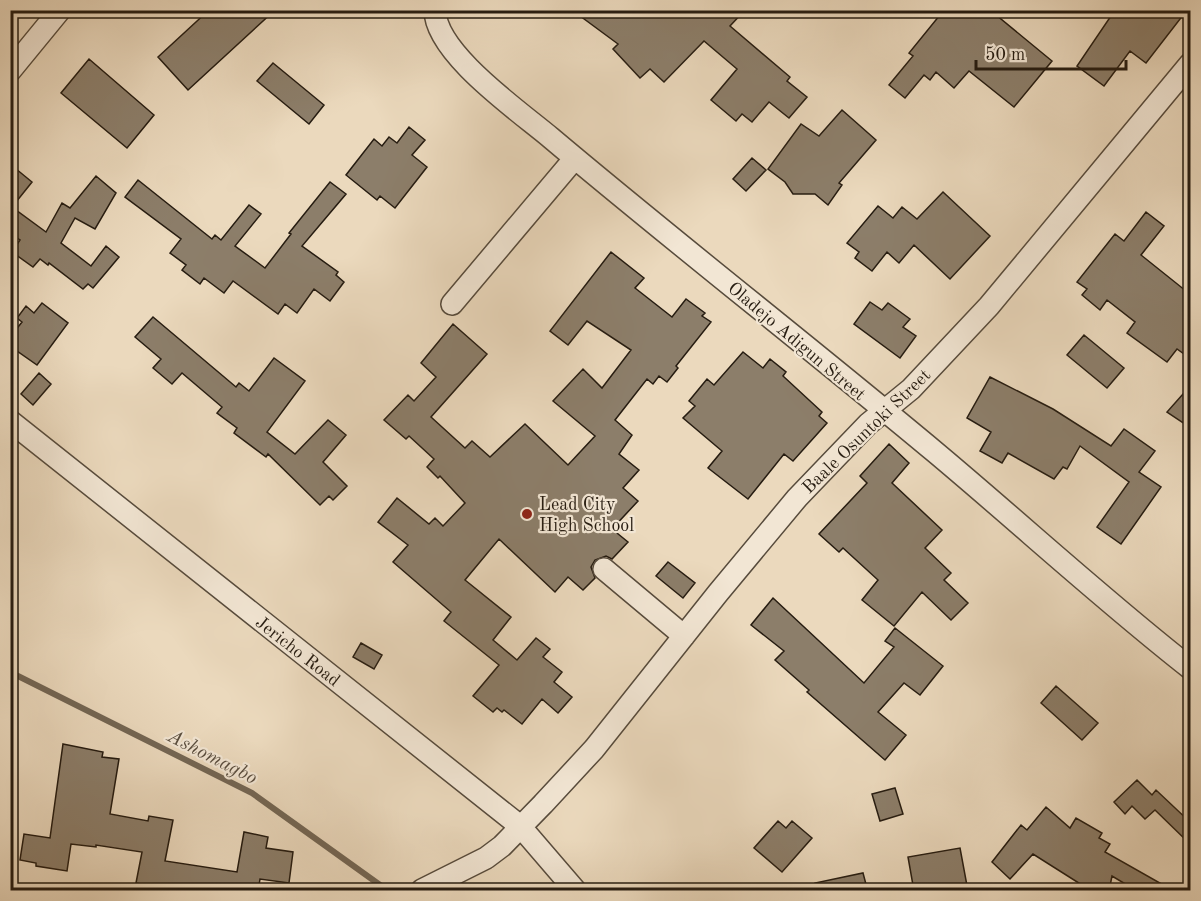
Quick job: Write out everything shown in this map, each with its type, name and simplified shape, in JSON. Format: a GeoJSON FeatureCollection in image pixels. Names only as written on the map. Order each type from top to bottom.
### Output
{"type":"FeatureCollection","features":[{"type":"Feature","properties":{"kind":"street"},"geometry":{"type":"LineString","coordinates":[[10,71],[60,10]]}},
{"type":"Feature","properties":{"kind":"street","name":"Oladejo Adigun Street"},"geometry":{"type":"LineString","coordinates":[[437,21],[451,50],[485,82],[934,452],[1117,610],[1191,668]]}},
{"type":"Feature","properties":{"kind":"street","name":"Baale Osuntoki Street"},"geometry":{"type":"LineString","coordinates":[[422,891],[486,858],[502,846],[594,749],[797,498],[882,411],[911,388],[988,306],[1191,64]]}},
{"type":"Feature","properties":{"kind":"street"},"geometry":{"type":"LineString","coordinates":[[452,304],[575,158]]}},
{"type":"Feature","properties":{"kind":"street","name":"Jericho Road"},"geometry":{"type":"LineString","coordinates":[[10,422],[520,826],[575,891]]}},
{"type":"Feature","properties":{"kind":"street"},"geometry":{"type":"LineString","coordinates":[[604,569],[684,636]]}},
{"type":"Feature","properties":{"kind":"building"},"geometry":{"type":"Polygon","coordinates":[[[209,10],[275,10],[188,90],[158,57],[209,10]]]}},
{"type":"Feature","properties":{"kind":"building"},"geometry":{"type":"Polygon","coordinates":[[[572,10],[745,10],[730,26],[790,77],[787,81],[807,97],[789,118],[769,102],[752,122],[742,114],[736,121],[711,100],[737,69],[704,41],[664,82],[650,69],[640,78],[613,49],[618,44],[572,10]]]}},
{"type":"Feature","properties":{"kind":"building"},"geometry":{"type":"Polygon","coordinates":[[[944,10],[990,10],[1052,61],[1014,107],[969,71],[954,88],[936,72],[930,80],[924,75],[905,98],[889,85],[913,56],[909,53],[944,10]]]}},
{"type":"Feature","properties":{"kind":"building"},"geometry":{"type":"Polygon","coordinates":[[[1115,10],[1187,10],[1146,63],[1130,51],[1104,86],[1077,66],[1115,10]]]}},
{"type":"Feature","properties":{"kind":"building"},"geometry":{"type":"Polygon","coordinates":[[[89,59],[154,115],[127,148],[61,93],[89,59]]]}},
{"type":"Feature","properties":{"kind":"building"},"geometry":{"type":"Polygon","coordinates":[[[273,63],[324,105],[309,124],[257,81],[273,63]]]}},
{"type":"Feature","properties":{"kind":"building"},"geometry":{"type":"Polygon","coordinates":[[[842,110],[876,140],[839,183],[842,185],[828,205],[815,194],[793,194],[785,182],[768,169],[801,124],[819,136],[842,110]]]}},
{"type":"Feature","properties":{"kind":"building"},"geometry":{"type":"Polygon","coordinates":[[[409,127],[425,140],[412,155],[427,167],[395,208],[380,196],[377,200],[346,175],[374,139],[382,146],[389,137],[397,143],[409,127]]]}},
{"type":"Feature","properties":{"kind":"building"},"geometry":{"type":"Polygon","coordinates":[[[752,158],[766,170],[746,191],[733,179],[752,158]]]}},
{"type":"Feature","properties":{"kind":"building"},"geometry":{"type":"Polygon","coordinates":[[[10,164],[32,182],[12,207],[46,232],[62,203],[70,208],[96,176],[116,193],[95,229],[75,218],[61,243],[91,266],[106,246],[119,257],[93,288],[88,284],[83,289],[49,263],[48,265],[40,259],[33,267],[12,252],[20,240],[10,233],[10,164]]]}},
{"type":"Feature","properties":{"kind":"building"},"geometry":{"type":"Polygon","coordinates":[[[138,180],[212,239],[215,235],[221,240],[249,205],[261,214],[235,246],[265,268],[291,234],[289,233],[330,182],[346,194],[302,246],[338,272],[336,275],[344,282],[330,301],[314,289],[297,313],[285,304],[278,314],[233,281],[224,293],[204,278],[200,284],[182,270],[186,265],[170,253],[181,239],[125,197],[138,180]]]}},
{"type":"Feature","properties":{"kind":"building"},"geometry":{"type":"Polygon","coordinates":[[[943,192],[990,236],[950,279],[914,245],[899,263],[887,252],[872,271],[855,258],[859,252],[847,243],[878,206],[893,218],[902,207],[917,219],[943,192]]]}},
{"type":"Feature","properties":{"kind":"building"},"geometry":{"type":"Polygon","coordinates":[[[1146,212],[1164,226],[1141,255],[1191,295],[1191,359],[1177,349],[1167,362],[1127,333],[1135,322],[1107,300],[1100,310],[1082,295],[1087,289],[1077,282],[1115,234],[1124,241],[1146,212]]]}},
{"type":"Feature","properties":{"kind":"building"},"geometry":{"type":"Polygon","coordinates":[[[611,252],[644,278],[635,288],[672,317],[686,299],[705,313],[702,316],[711,322],[676,366],[678,368],[667,382],[659,376],[653,384],[647,379],[615,420],[632,435],[619,454],[639,470],[623,488],[638,501],[612,529],[628,542],[612,559],[606,556],[595,560],[591,567],[595,578],[583,590],[568,577],[555,592],[499,539],[465,580],[511,617],[493,640],[517,660],[536,638],[550,649],[543,657],[562,672],[554,682],[572,697],[558,713],[542,699],[522,724],[504,710],[502,712],[497,708],[493,712],[473,696],[499,665],[444,621],[451,612],[393,562],[408,545],[378,522],[397,498],[429,524],[435,518],[443,526],[465,503],[440,476],[438,478],[427,467],[434,459],[409,436],[406,439],[384,420],[408,395],[414,401],[436,377],[421,363],[453,324],[487,354],[431,417],[465,448],[472,441],[490,457],[525,424],[568,465],[595,436],[553,401],[583,369],[602,388],[631,350],[587,321],[568,345],[550,331],[611,252]]]}},
{"type":"Feature","properties":{"kind":"building"},"geometry":{"type":"Polygon","coordinates":[[[870,302],[882,310],[888,303],[910,319],[903,327],[916,336],[900,358],[854,324],[870,302]]]}},
{"type":"Feature","properties":{"kind":"building"},"geometry":{"type":"Polygon","coordinates":[[[42,303],[68,323],[37,365],[10,346],[10,337],[22,322],[17,318],[26,306],[34,313],[42,303]]]}},
{"type":"Feature","properties":{"kind":"building"},"geometry":{"type":"Polygon","coordinates":[[[153,317],[236,387],[239,383],[249,391],[274,358],[305,381],[267,432],[295,454],[328,420],[346,435],[323,462],[347,486],[333,500],[329,496],[320,505],[268,454],[266,457],[234,433],[237,428],[217,413],[222,407],[182,373],[172,384],[153,368],[161,359],[135,337],[153,317]]]}},
{"type":"Feature","properties":{"kind":"building"},"geometry":{"type":"Polygon","coordinates":[[[1084,335],[1124,368],[1107,388],[1067,355],[1084,335]]]}},
{"type":"Feature","properties":{"kind":"building"},"geometry":{"type":"Polygon","coordinates":[[[743,352],[763,368],[770,359],[786,372],[783,376],[822,412],[819,416],[827,423],[793,461],[784,454],[748,499],[708,468],[722,451],[683,418],[695,406],[689,401],[707,379],[714,385],[743,352]]]}},
{"type":"Feature","properties":{"kind":"building"},"geometry":{"type":"Polygon","coordinates":[[[39,373],[51,384],[33,405],[21,394],[39,373]]]}},
{"type":"Feature","properties":{"kind":"building"},"geometry":{"type":"Polygon","coordinates":[[[990,377],[1053,409],[1111,446],[1124,429],[1155,451],[1139,472],[1161,487],[1121,544],[1097,527],[1129,482],[1080,446],[1067,469],[1063,467],[1054,479],[1008,453],[1002,463],[980,451],[991,432],[967,418],[990,377]]]}},
{"type":"Feature","properties":{"kind":"building"},"geometry":{"type":"Polygon","coordinates":[[[1191,385],[1191,428],[1167,412],[1191,385]]]}},
{"type":"Feature","properties":{"kind":"building"},"geometry":{"type":"Polygon","coordinates":[[[889,444],[909,463],[892,483],[942,530],[925,548],[951,573],[944,580],[968,603],[951,620],[922,592],[894,626],[862,600],[878,580],[843,548],[839,552],[819,534],[867,483],[860,476],[889,444]]]}},
{"type":"Feature","properties":{"kind":"building"},"geometry":{"type":"Polygon","coordinates":[[[668,562],[695,583],[683,598],[656,576],[668,562]]]}},
{"type":"Feature","properties":{"kind":"building"},"geometry":{"type":"Polygon","coordinates":[[[773,598],[864,683],[894,647],[885,641],[895,628],[943,666],[920,695],[904,683],[878,712],[906,735],[885,760],[807,692],[809,690],[775,660],[784,651],[751,625],[773,598]]]}},
{"type":"Feature","properties":{"kind":"building"},"geometry":{"type":"Polygon","coordinates":[[[361,643],[382,655],[374,669],[353,657],[361,643]]]}},
{"type":"Feature","properties":{"kind":"building"},"geometry":{"type":"Polygon","coordinates":[[[1056,686],[1098,723],[1082,740],[1041,703],[1056,686]]]}},
{"type":"Feature","properties":{"kind":"building"},"geometry":{"type":"Polygon","coordinates":[[[63,744],[103,752],[102,757],[119,759],[110,814],[148,821],[149,816],[173,820],[165,861],[237,872],[244,832],[268,837],[266,848],[293,852],[289,883],[260,879],[258,891],[178,891],[136,883],[142,852],[96,845],[96,847],[71,844],[67,871],[36,866],[36,863],[20,860],[24,834],[50,838],[63,744]]]}},
{"type":"Feature","properties":{"kind":"building"},"geometry":{"type":"Polygon","coordinates":[[[1137,780],[1152,795],[1156,790],[1191,823],[1191,845],[1155,810],[1145,819],[1132,806],[1125,814],[1114,802],[1137,780]]]}},
{"type":"Feature","properties":{"kind":"building"},"geometry":{"type":"Polygon","coordinates":[[[895,788],[903,814],[880,821],[872,794],[895,788]]]}},
{"type":"Feature","properties":{"kind":"building"},"geometry":{"type":"Polygon","coordinates":[[[1046,807],[1070,828],[1076,818],[1102,833],[1099,838],[1110,844],[1105,852],[1174,891],[1137,891],[1112,876],[1109,891],[1083,891],[1082,885],[1033,854],[1010,879],[992,862],[1021,825],[1027,830],[1046,807]]]}},
{"type":"Feature","properties":{"kind":"building"},"geometry":{"type":"Polygon","coordinates":[[[778,821],[786,828],[792,821],[812,838],[782,872],[754,848],[778,821]]]}},
{"type":"Feature","properties":{"kind":"building"},"geometry":{"type":"Polygon","coordinates":[[[960,848],[968,891],[914,891],[908,857],[960,848]]]}},
{"type":"Feature","properties":{"kind":"building"},"geometry":{"type":"Polygon","coordinates":[[[863,873],[867,888],[816,891],[815,883],[863,873]]]}},
{"type":"Feature","properties":{"kind":"waterway","name":"Ashomagbo"},"geometry":{"type":"LineString","coordinates":[[10,672],[252,793],[387,890]]}},
{"type":"Feature","properties":{"kind":"place","name":"Lead City High School"},"geometry":{"type":"Point","coordinates":[527,514]}}]}
